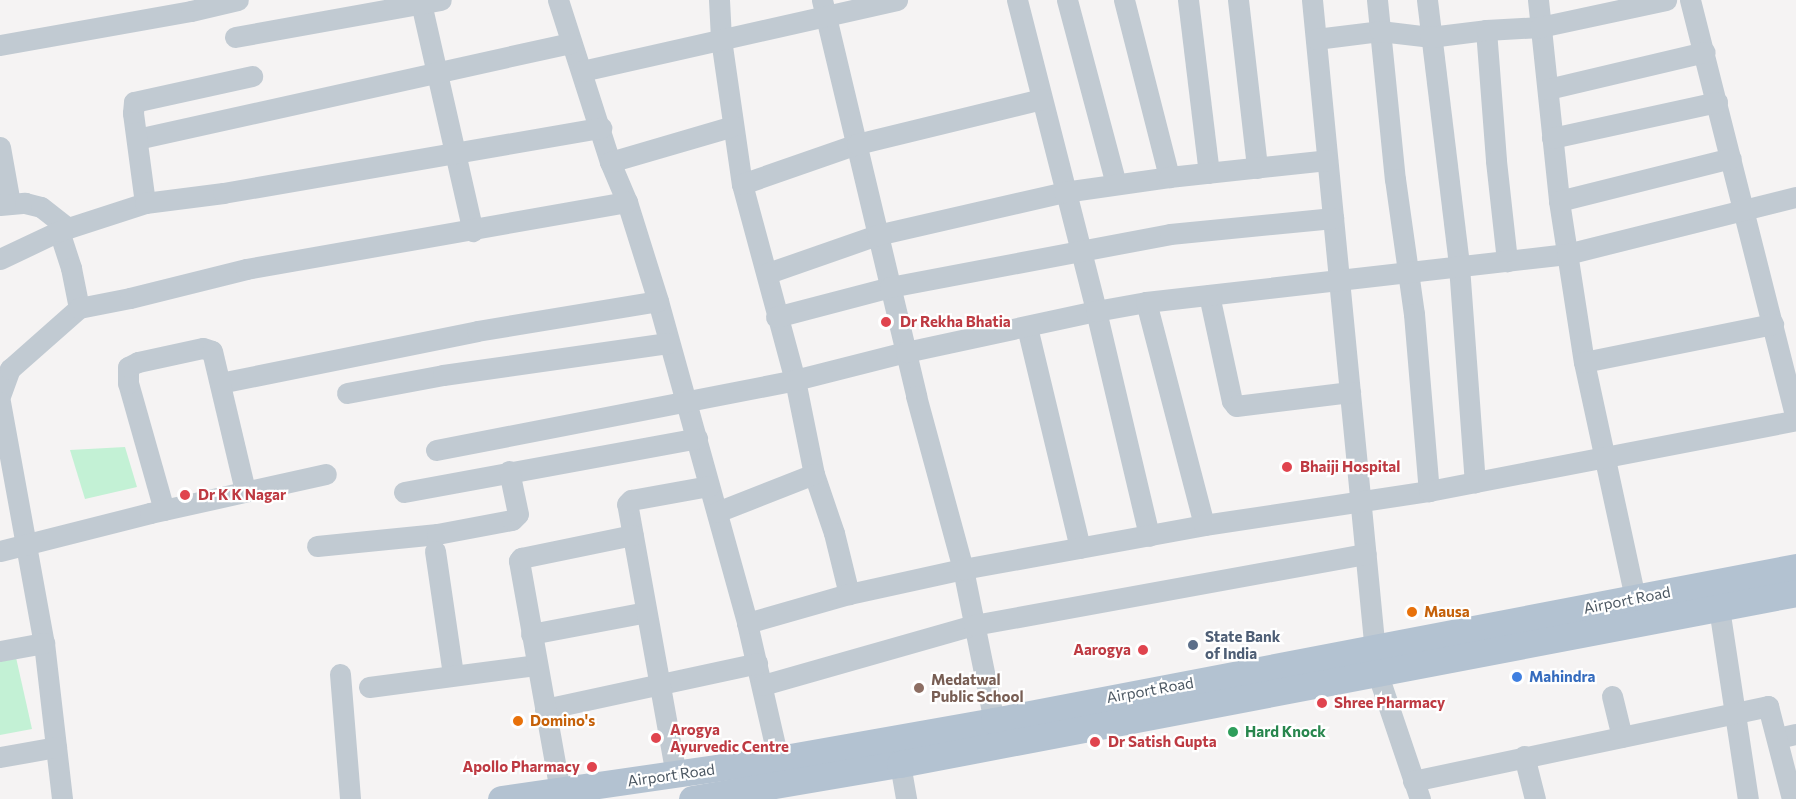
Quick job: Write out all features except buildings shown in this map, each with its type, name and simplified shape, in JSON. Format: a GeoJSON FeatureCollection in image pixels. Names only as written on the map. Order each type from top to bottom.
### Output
{"type":"FeatureCollection","features":[{"type":"Feature","properties":{"kind":"main road","name":"Airport Road"},"geometry":{"type":"LineString","coordinates":[[501,799],[676,775],[781,772],[900,764],[1376,660],[1635,598],[1796,567]]}},
{"type":"Feature","properties":{"kind":"main road","name":"Airport Road"},"geometry":{"type":"LineString","coordinates":[[707,798],[781,772],[994,721],[1719,608],[1796,593]]}},
{"type":"Feature","properties":{"kind":"street"},"geometry":{"type":"LineString","coordinates":[[0,45],[191,11],[238,0]]}},
{"type":"Feature","properties":{"kind":"street"},"geometry":{"type":"LineString","coordinates":[[558,0],[658,301],[747,623],[763,685],[781,772]]}},
{"type":"Feature","properties":{"kind":"street"},"geometry":{"type":"LineString","coordinates":[[719,0],[720,39],[742,184],[768,273],[776,317],[795,380],[814,474],[834,533],[849,594]]}},
{"type":"Feature","properties":{"kind":"street"},"geometry":{"type":"LineString","coordinates":[[582,70],[720,39],[823,9],[897,0]]}},
{"type":"Feature","properties":{"kind":"street"},"geometry":{"type":"LineString","coordinates":[[1017,0],[1096,311],[1149,536]]}},
{"type":"Feature","properties":{"kind":"street"},"geometry":{"type":"LineString","coordinates":[[1067,0],[1116,184]]}},
{"type":"Feature","properties":{"kind":"street"},"geometry":{"type":"LineString","coordinates":[[1124,0],[1169,177]]}},
{"type":"Feature","properties":{"kind":"street"},"geometry":{"type":"LineString","coordinates":[[1188,0],[1209,173]]}},
{"type":"Feature","properties":{"kind":"street"},"geometry":{"type":"LineString","coordinates":[[1239,0],[1257,168]]}},
{"type":"Feature","properties":{"kind":"street"},"geometry":{"type":"LineString","coordinates":[[1312,0],[1376,660],[1417,790],[1524,756],[1768,706],[1787,736],[1792,799]]}},
{"type":"Feature","properties":{"kind":"street"},"geometry":{"type":"LineString","coordinates":[[1377,0],[1395,179],[1414,314],[1429,492]]}},
{"type":"Feature","properties":{"kind":"street"},"geometry":{"type":"LineString","coordinates":[[1426,0],[1459,266],[1475,482]]}},
{"type":"Feature","properties":{"kind":"street"},"geometry":{"type":"LineString","coordinates":[[1538,0],[1560,201],[1584,362],[1635,598]]}},
{"type":"Feature","properties":{"kind":"street"},"geometry":{"type":"LineString","coordinates":[[1316,39],[1380,31],[1430,37],[1486,30],[1540,27],[1666,0]]}},
{"type":"Feature","properties":{"kind":"street"},"geometry":{"type":"LineString","coordinates":[[747,623],[849,594],[963,569],[1204,525],[1429,492],[1796,419],[1745,209],[1690,0]]}},
{"type":"Feature","properties":{"kind":"street"},"geometry":{"type":"LineString","coordinates":[[235,37],[431,2],[438,75],[473,231]]}},
{"type":"Feature","properties":{"kind":"street"},"geometry":{"type":"LineString","coordinates":[[823,9],[906,352],[963,569],[994,721]]}},
{"type":"Feature","properties":{"kind":"street"},"geometry":{"type":"LineString","coordinates":[[1486,30],[1496,161],[1507,261]]}},
{"type":"Feature","properties":{"kind":"street"},"geometry":{"type":"LineString","coordinates":[[137,139],[438,75],[571,43]]}},
{"type":"Feature","properties":{"kind":"street"},"geometry":{"type":"LineString","coordinates":[[1548,89],[1705,52]]}},
{"type":"Feature","properties":{"kind":"street"},"geometry":{"type":"LineString","coordinates":[[145,203],[133,105],[137,99],[252,76]]}},
{"type":"Feature","properties":{"kind":"street"},"geometry":{"type":"LineString","coordinates":[[742,184],[857,144],[1041,99]]}},
{"type":"Feature","properties":{"kind":"street"},"geometry":{"type":"LineString","coordinates":[[1552,138],[1717,102]]}},
{"type":"Feature","properties":{"kind":"street"},"geometry":{"type":"LineString","coordinates":[[610,162],[733,126]]}},
{"type":"Feature","properties":{"kind":"street"},"geometry":{"type":"LineString","coordinates":[[0,259],[63,230],[145,203],[223,194],[601,128]]}},
{"type":"Feature","properties":{"kind":"street"},"geometry":{"type":"LineString","coordinates":[[0,147],[5,204],[41,207],[63,230],[79,308]]}},
{"type":"Feature","properties":{"kind":"street"},"geometry":{"type":"LineString","coordinates":[[1560,201],[1731,158]]}},
{"type":"Feature","properties":{"kind":"street"},"geometry":{"type":"LineString","coordinates":[[768,273],[877,235],[1064,192],[1169,177],[1327,160]]}},
{"type":"Feature","properties":{"kind":"street"},"geometry":{"type":"LineString","coordinates":[[436,450],[795,380],[906,352],[1096,311],[1146,302],[1567,254],[1796,197]]}},
{"type":"Feature","properties":{"kind":"street"},"geometry":{"type":"LineString","coordinates":[[0,396],[10,369],[79,308],[246,269],[473,231],[627,202]]}},
{"type":"Feature","properties":{"kind":"street"},"geometry":{"type":"LineString","coordinates":[[776,317],[890,287],[1170,234],[1333,218]]}},
{"type":"Feature","properties":{"kind":"street"},"geometry":{"type":"LineString","coordinates":[[1209,295],[1232,401],[1236,406],[1350,392]]}},
{"type":"Feature","properties":{"kind":"street"},"geometry":{"type":"LineString","coordinates":[[220,383],[477,331],[658,301]]}},
{"type":"Feature","properties":{"kind":"street"},"geometry":{"type":"LineString","coordinates":[[1146,302],[1204,525]]}},
{"type":"Feature","properties":{"kind":"street"},"geometry":{"type":"LineString","coordinates":[[1584,362],[1773,324]]}},
{"type":"Feature","properties":{"kind":"street"},"geometry":{"type":"LineString","coordinates":[[1028,327],[1080,548]]}},
{"type":"Feature","properties":{"kind":"street"},"geometry":{"type":"LineString","coordinates":[[347,393],[473,371],[668,343]]}},
{"type":"Feature","properties":{"kind":"street"},"geometry":{"type":"LineString","coordinates":[[164,510],[128,383],[128,367],[138,362],[210,348],[245,491]]}},
{"type":"Feature","properties":{"kind":"street"},"geometry":{"type":"LineString","coordinates":[[0,402],[4,452],[26,544],[44,643],[62,799]]}},
{"type":"Feature","properties":{"kind":"street"},"geometry":{"type":"LineString","coordinates":[[404,492],[697,438]]}},
{"type":"Feature","properties":{"kind":"street"},"geometry":{"type":"LineString","coordinates":[[317,546],[437,534],[512,520],[518,514],[509,471]]}},
{"type":"Feature","properties":{"kind":"street"},"geometry":{"type":"LineString","coordinates":[[0,550],[245,491],[326,474]]}},
{"type":"Feature","properties":{"kind":"street"},"geometry":{"type":"LineString","coordinates":[[717,512],[814,474]]}},
{"type":"Feature","properties":{"kind":"street"},"geometry":{"type":"LineString","coordinates":[[676,775],[628,502],[709,486]]}},
{"type":"Feature","properties":{"kind":"street"},"geometry":{"type":"LineString","coordinates":[[560,791],[519,564],[521,558],[633,536]]}},
{"type":"Feature","properties":{"kind":"street"},"geometry":{"type":"LineString","coordinates":[[435,551],[453,674]]}},
{"type":"Feature","properties":{"kind":"street"},"geometry":{"type":"LineString","coordinates":[[763,685],[974,625],[1366,554]]}},
{"type":"Feature","properties":{"kind":"street"},"geometry":{"type":"LineString","coordinates":[[1719,608],[1748,799]]}},
{"type":"Feature","properties":{"kind":"street"},"geometry":{"type":"LineString","coordinates":[[531,634],[646,612]]}},
{"type":"Feature","properties":{"kind":"street"},"geometry":{"type":"LineString","coordinates":[[0,651],[44,643]]}},
{"type":"Feature","properties":{"kind":"street"},"geometry":{"type":"LineString","coordinates":[[545,709],[661,686],[757,663]]}},
{"type":"Feature","properties":{"kind":"street"},"geometry":{"type":"LineString","coordinates":[[369,687],[453,674],[536,665]]}},
{"type":"Feature","properties":{"kind":"street"},"geometry":{"type":"LineString","coordinates":[[340,674],[350,799]]}},
{"type":"Feature","properties":{"kind":"street"},"geometry":{"type":"LineString","coordinates":[[1612,696],[1622,736]]}},
{"type":"Feature","properties":{"kind":"street"},"geometry":{"type":"LineString","coordinates":[[0,757],[56,747]]}},
{"type":"Feature","properties":{"kind":"street"},"geometry":{"type":"LineString","coordinates":[[1524,756],[1535,799]]}},
{"type":"Feature","properties":{"kind":"street"},"geometry":{"type":"LineString","coordinates":[[900,764],[906,799]]}},
{"type":"Feature","properties":{"kind":"green space"},"geometry":{"type":"Polygon","coordinates":[[[125,447],[137,487],[85,499],[70,450],[125,447]]]}},
{"type":"Feature","properties":{"kind":"green space"},"geometry":{"type":"Polygon","coordinates":[[[15,653],[32,729],[0,735],[0,655],[15,653]]]}},
{"type":"Feature","properties":{"kind":"place","name":"Dr Rekha Bhatia"},"geometry":{"type":"Point","coordinates":[886,322]}},
{"type":"Feature","properties":{"kind":"place","name":"Bhaiji Hospital"},"geometry":{"type":"Point","coordinates":[1287,467]}},
{"type":"Feature","properties":{"kind":"place","name":"Dr K K Nagar"},"geometry":{"type":"Point","coordinates":[185,495]}},
{"type":"Feature","properties":{"kind":"place","name":"Mausa"},"geometry":{"type":"Point","coordinates":[1412,612]}},
{"type":"Feature","properties":{"kind":"place","name":"State Bank of India"},"geometry":{"type":"Point","coordinates":[1193,645]}},
{"type":"Feature","properties":{"kind":"place","name":"Aarogya"},"geometry":{"type":"Point","coordinates":[1143,650]}},
{"type":"Feature","properties":{"kind":"place","name":"Mahindra"},"geometry":{"type":"Point","coordinates":[1517,677]}},
{"type":"Feature","properties":{"kind":"place","name":"Medatwal Public School"},"geometry":{"type":"Point","coordinates":[919,688]}},
{"type":"Feature","properties":{"kind":"place","name":"Shree Pharmacy"},"geometry":{"type":"Point","coordinates":[1322,703]}},
{"type":"Feature","properties":{"kind":"place","name":"Domino's"},"geometry":{"type":"Point","coordinates":[518,721]}},
{"type":"Feature","properties":{"kind":"place","name":"Hard Knock"},"geometry":{"type":"Point","coordinates":[1233,732]}},
{"type":"Feature","properties":{"kind":"place","name":"Arogya Ayurvedic Centre"},"geometry":{"type":"Point","coordinates":[656,738]}},
{"type":"Feature","properties":{"kind":"place","name":"Dr Satish Gupta"},"geometry":{"type":"Point","coordinates":[1095,742]}},
{"type":"Feature","properties":{"kind":"place","name":"Apollo Pharmacy"},"geometry":{"type":"Point","coordinates":[592,767]}}]}
